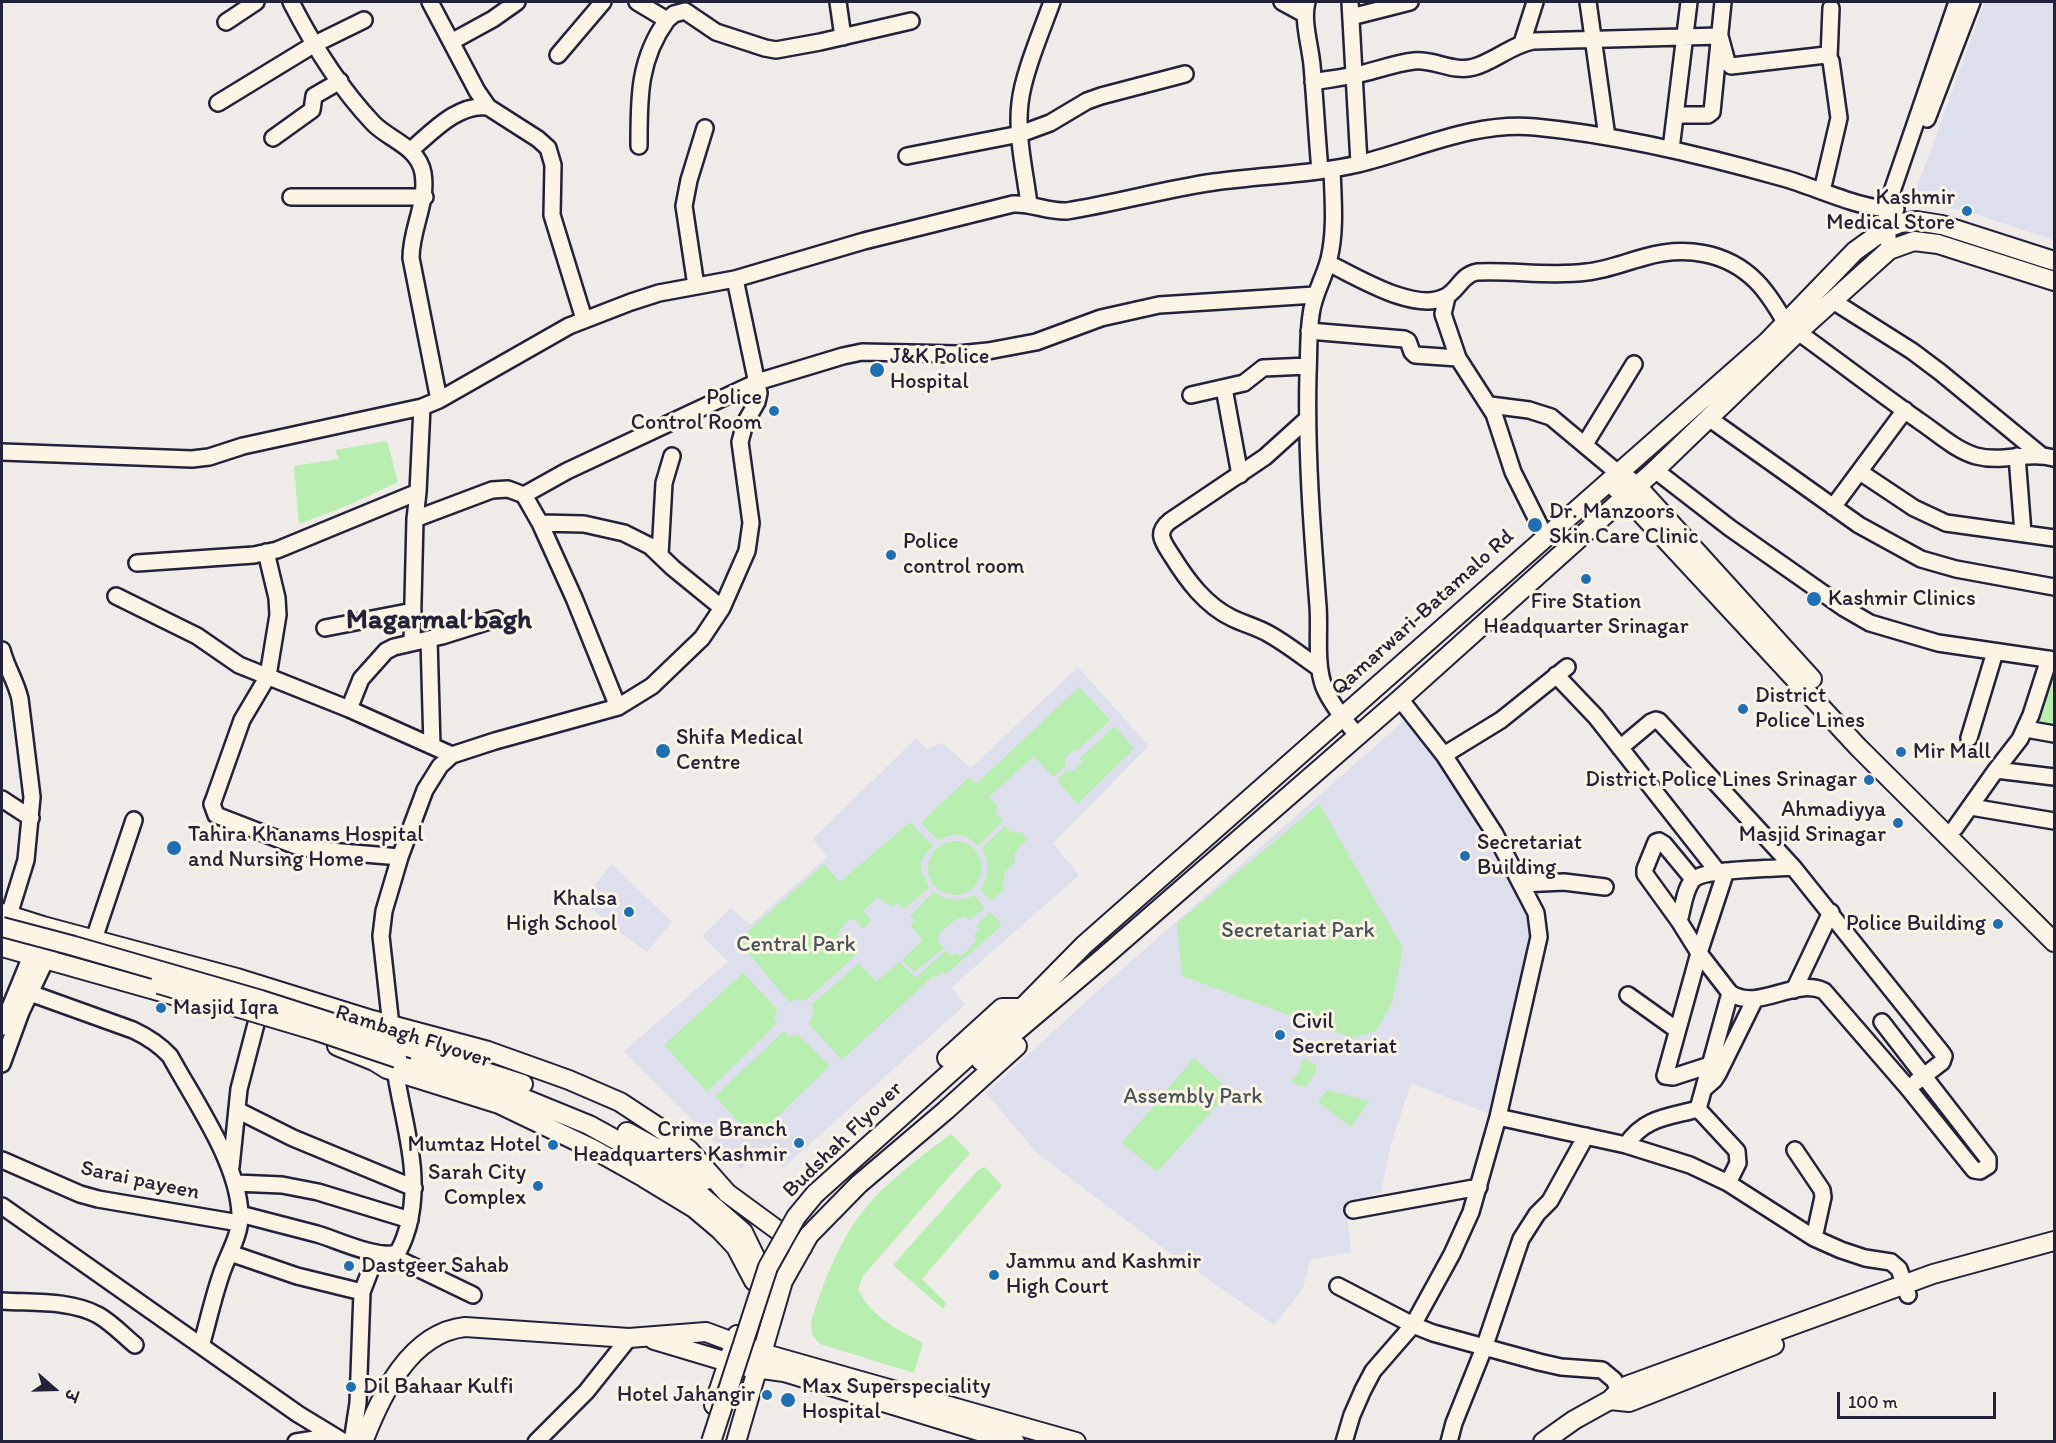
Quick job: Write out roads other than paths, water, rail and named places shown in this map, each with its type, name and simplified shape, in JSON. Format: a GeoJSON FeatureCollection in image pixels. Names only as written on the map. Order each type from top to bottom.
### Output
{"type":"FeatureCollection","features":[{"type":"Feature","properties":{"kind":"main road"},"geometry":{"type":"LineString","coordinates":[[1892,217],[1942,225],[2055,261]]}},
{"type":"Feature","properties":{"kind":"main road","name":"Qamarwari-Batamalo Rd"},"geometry":{"type":"LineString","coordinates":[[1026,1013],[1084,945],[1545,536],[1760,349],[1792,327],[1855,251],[1892,217]]}},
{"type":"Feature","properties":{"kind":"main road"},"geometry":{"type":"LineString","coordinates":[[736,1442],[783,1281],[810,1235],[859,1185],[1020,1043],[1026,1013],[1107,954],[1400,699],[1710,419],[1792,327],[1832,303],[1898,247],[1914,241],[1938,244],[2055,281]]}},
{"type":"Feature","properties":{"kind":"main road"},"geometry":{"type":"LineString","coordinates":[[1614,478],[1631,490],[1865,739],[2055,928]]}},
{"type":"Feature","properties":{"kind":"main road"},"geometry":{"type":"LineString","coordinates":[[1631,490],[1858,747],[2055,942]]}},
{"type":"Feature","properties":{"kind":"main road"},"geometry":{"type":"LineString","coordinates":[[4,918],[52,928],[237,978],[519,1061],[569,1080],[620,1102],[689,1150],[727,1193],[802,1248]]}},
{"type":"Feature","properties":{"kind":"main road","name":"Rambagh Flyover"},"geometry":{"type":"LineString","coordinates":[[4,918],[65,943],[261,1000],[520,1083],[558,1099],[667,1154],[727,1193]]}},
{"type":"Feature","properties":{"kind":"main road","name":"Rambagh Flyover"},"geometry":{"type":"LineString","coordinates":[[2,939],[48,950],[259,1013],[513,1094],[589,1125],[689,1185],[743,1232],[757,1274]]}},
{"type":"Feature","properties":{"kind":"main road"},"geometry":{"type":"LineString","coordinates":[[2,947],[257,1020],[335,1045],[395,1072],[499,1104],[536,1120],[603,1155],[694,1208]]}},
{"type":"Feature","properties":{"kind":"main road"},"geometry":{"type":"LineString","coordinates":[[703,1442],[757,1274],[776,1230],[811,1186],[1002,1008],[1026,1013]]}},
{"type":"Feature","properties":{"kind":"main road","name":"Budshah Flyover"},"geometry":{"type":"LineString","coordinates":[[723,1442],[775,1268],[804,1221],[821,1201],[1026,1013]]}},
{"type":"Feature","properties":{"kind":"main road","name":"Budshah Flyover"},"geometry":{"type":"LineString","coordinates":[[711,1442],[768,1267],[796,1217],[815,1194],[1007,1030]]}},
{"type":"Feature","properties":{"kind":"main road"},"geometry":{"type":"LineString","coordinates":[[642,1155],[694,1208],[720,1230],[757,1274]]}},
{"type":"Feature","properties":{"kind":"main road"},"geometry":{"type":"LineString","coordinates":[[1543,1442],[1614,1396],[1629,1402],[1906,1290],[1933,1274],[2055,1241]]}},
{"type":"Feature","properties":{"kind":"main road"},"geometry":{"type":"LineString","coordinates":[[1906,1290],[2055,1253]]}},
{"type":"Feature","properties":{"kind":"main road"},"geometry":{"type":"LineString","coordinates":[[363,1442],[380,1403],[398,1372],[429,1339],[449,1330],[465,1327],[638,1338],[706,1332],[735,1343],[760,1361],[784,1372],[1015,1442]]}},
{"type":"Feature","properties":{"kind":"main road"},"geometry":{"type":"LineString","coordinates":[[638,1338],[741,1366],[760,1361],[1076,1442]]}},
{"type":"Feature","properties":{"kind":"street"},"geometry":{"type":"LineString","coordinates":[[226,22],[256,2]]}},
{"type":"Feature","properties":{"kind":"street"},"geometry":{"type":"LineString","coordinates":[[291,2],[313,45],[374,124],[411,150],[420,160],[423,171],[424,197],[411,248],[411,258],[439,400]]}},
{"type":"Feature","properties":{"kind":"street"},"geometry":{"type":"LineString","coordinates":[[430,2],[477,91],[488,107],[548,148],[553,165],[552,214],[584,319]]}},
{"type":"Feature","properties":{"kind":"street"},"geometry":{"type":"LineString","coordinates":[[451,42],[493,19],[517,2]]}},
{"type":"Feature","properties":{"kind":"street"},"geometry":{"type":"LineString","coordinates":[[558,55],[603,2]]}},
{"type":"Feature","properties":{"kind":"street"},"geometry":{"type":"LineString","coordinates":[[638,2],[667,20]]}},
{"type":"Feature","properties":{"kind":"street"},"geometry":{"type":"LineString","coordinates":[[838,2],[843,36]]}},
{"type":"Feature","properties":{"kind":"street"},"geometry":{"type":"LineString","coordinates":[[1029,204],[1020,134],[1020,103],[1052,2]]}},
{"type":"Feature","properties":{"kind":"street"},"geometry":{"type":"LineString","coordinates":[[1282,2],[1306,8],[1332,235],[1328,263],[1315,295],[1309,331],[1307,418],[1320,632],[1319,668],[1324,688],[1342,717],[1357,735]]}},
{"type":"Feature","properties":{"kind":"street"},"geometry":{"type":"LineString","coordinates":[[1359,163],[1351,9],[1410,2]]}},
{"type":"Feature","properties":{"kind":"street"},"geometry":{"type":"LineString","coordinates":[[1522,43],[1535,2]]}},
{"type":"Feature","properties":{"kind":"street"},"geometry":{"type":"LineString","coordinates":[[1588,2],[1606,137]]}},
{"type":"Feature","properties":{"kind":"street"},"geometry":{"type":"LineString","coordinates":[[1671,149],[1689,2]]}},
{"type":"Feature","properties":{"kind":"street"},"geometry":{"type":"LineString","coordinates":[[1675,115],[1708,115],[1712,112],[1723,2]]}},
{"type":"Feature","properties":{"kind":"street"},"geometry":{"type":"LineString","coordinates":[[1898,247],[1892,217],[1957,2]]}},
{"type":"Feature","properties":{"kind":"street"},"geometry":{"type":"LineString","coordinates":[[1892,217],[1920,136],[1972,2]]}},
{"type":"Feature","properties":{"kind":"street"},"geometry":{"type":"LineString","coordinates":[[1822,191],[1839,118],[1829,58],[1831,8]]}},
{"type":"Feature","properties":{"kind":"street"},"geometry":{"type":"LineString","coordinates":[[639,146],[639,101],[644,66],[653,41],[667,20],[680,12],[685,11],[716,32],[776,50],[911,21]]}},
{"type":"Feature","properties":{"kind":"street"},"geometry":{"type":"LineString","coordinates":[[218,103],[313,45],[364,20]]}},
{"type":"Feature","properties":{"kind":"street"},"geometry":{"type":"LineString","coordinates":[[1313,82],[1414,61],[1431,62],[1456,69],[1473,67],[1522,43],[1720,36]]}},
{"type":"Feature","properties":{"kind":"street"},"geometry":{"type":"LineString","coordinates":[[1720,36],[1728,65],[1731,66],[1821,55],[1829,58]]}},
{"type":"Feature","properties":{"kind":"street"},"geometry":{"type":"LineString","coordinates":[[907,156],[1020,134],[1050,123],[1087,101],[1185,74]]}},
{"type":"Feature","properties":{"kind":"street"},"geometry":{"type":"LineString","coordinates":[[273,138],[312,110],[314,96],[340,81]]}},
{"type":"Feature","properties":{"kind":"street"},"geometry":{"type":"LineString","coordinates":[[411,150],[461,111],[479,106],[488,107]]}},
{"type":"Feature","properties":{"kind":"street"},"geometry":{"type":"LineString","coordinates":[[2,452],[192,459],[209,457],[243,446],[422,407],[439,400],[569,326],[659,293],[735,279],[864,241],[1013,204],[1029,204],[1057,211],[1067,211],[1214,182],[1326,170],[1461,134],[1509,126],[1535,127],[1606,137],[1671,149],[1786,178],[1892,217]]}},
{"type":"Feature","properties":{"kind":"street"},"geometry":{"type":"LineString","coordinates":[[696,286],[684,206],[689,180],[705,128]]}},
{"type":"Feature","properties":{"kind":"street"},"geometry":{"type":"LineString","coordinates":[[291,197],[424,197]]}},
{"type":"Feature","properties":{"kind":"street"},"geometry":{"type":"LineString","coordinates":[[1545,536],[1513,472],[1490,405],[1458,358],[1443,314],[1447,297],[1470,273],[1574,274],[1591,272],[1647,256],[1679,250],[1697,251],[1719,258],[1736,266],[1756,280],[1792,327],[1967,453],[1979,457],[2048,457]]}},
{"type":"Feature","properties":{"kind":"street"},"geometry":{"type":"LineString","coordinates":[[1328,263],[1405,298],[1436,300],[1447,297]]}},
{"type":"Feature","properties":{"kind":"street"},"geometry":{"type":"LineString","coordinates":[[352,1442],[358,1403],[362,1292],[383,1254],[397,1252],[401,1248],[410,1220],[414,1188],[413,1165],[395,1072],[381,936],[384,911],[400,857],[425,790],[440,766],[452,755],[618,707],[652,686],[685,656],[702,638],[722,608],[742,566],[750,539],[751,523],[740,442],[745,423],[757,402],[759,393],[735,279]]}},
{"type":"Feature","properties":{"kind":"street"},"geometry":{"type":"LineString","coordinates":[[524,495],[567,471],[757,382],[821,361],[862,352],[958,354],[1014,347],[1036,342],[1101,318],[1159,305],[1315,295]]}},
{"type":"Feature","properties":{"kind":"street"},"geometry":{"type":"LineString","coordinates":[[1832,303],[1930,365],[2048,457]]}},
{"type":"Feature","properties":{"kind":"street"},"geometry":{"type":"LineString","coordinates":[[1309,331],[1404,339],[1408,341],[1415,355],[1458,358]]}},
{"type":"Feature","properties":{"kind":"street"},"geometry":{"type":"LineString","coordinates":[[1585,444],[1634,364]]}},
{"type":"Feature","properties":{"kind":"street"},"geometry":{"type":"LineString","coordinates":[[1191,395],[1244,383],[1263,368],[1308,366]]}},
{"type":"Feature","properties":{"kind":"street"},"geometry":{"type":"LineString","coordinates":[[1224,388],[1240,475]]}},
{"type":"Feature","properties":{"kind":"street"},"geometry":{"type":"LineString","coordinates":[[1490,405],[1540,412],[1564,426],[1585,444],[1614,478]]}},
{"type":"Feature","properties":{"kind":"street"},"geometry":{"type":"LineString","coordinates":[[412,642],[415,519],[422,407]]}},
{"type":"Feature","properties":{"kind":"street"},"geometry":{"type":"LineString","coordinates":[[1833,507],[1905,410]]}},
{"type":"Feature","properties":{"kind":"street"},"geometry":{"type":"LineString","coordinates":[[1307,418],[1283,442],[1240,475],[1164,526],[1161,534],[1162,541],[1189,581],[1215,607],[1229,617],[1270,635],[1319,668]]}},
{"type":"Feature","properties":{"kind":"street"},"geometry":{"type":"LineString","coordinates":[[1710,419],[1859,525],[1921,559],[1956,569],[2055,587]]}},
{"type":"Feature","properties":{"kind":"street"},"geometry":{"type":"LineString","coordinates":[[660,555],[664,483],[672,456]]}},
{"type":"Feature","properties":{"kind":"street"},"geometry":{"type":"LineString","coordinates":[[2017,456],[2023,533]]}},
{"type":"Feature","properties":{"kind":"street"},"geometry":{"type":"LineString","coordinates":[[1655,470],[1730,528],[1844,608],[1870,623],[1938,643],[2052,660],[2026,729],[1955,828]]}},
{"type":"Feature","properties":{"kind":"street"},"geometry":{"type":"LineString","coordinates":[[1860,472],[1931,517],[1965,526],[2055,538]]}},
{"type":"Feature","properties":{"kind":"street"},"geometry":{"type":"LineString","coordinates":[[415,519],[492,490],[508,489],[524,495],[540,523],[574,598],[618,707]]}},
{"type":"Feature","properties":{"kind":"street"},"geometry":{"type":"LineString","coordinates":[[137,563],[255,555],[299,542],[418,492]]}},
{"type":"Feature","properties":{"kind":"street"},"geometry":{"type":"LineString","coordinates":[[540,523],[584,524],[608,528],[637,539],[660,555],[722,608]]}},
{"type":"Feature","properties":{"kind":"street"},"geometry":{"type":"LineString","coordinates":[[266,552],[277,598],[278,615],[268,676],[249,705],[234,742],[212,804],[216,814],[308,849],[400,857]]}},
{"type":"Feature","properties":{"kind":"street"},"geometry":{"type":"LineString","coordinates":[[116,596],[198,636],[239,665],[349,709],[452,755]]}},
{"type":"Feature","properties":{"kind":"street"},"geometry":{"type":"LineString","coordinates":[[325,628],[413,611]]}},
{"type":"Feature","properties":{"kind":"street"},"geometry":{"type":"LineString","coordinates":[[349,709],[361,679],[386,651],[496,619]]}},
{"type":"Feature","properties":{"kind":"street"},"geometry":{"type":"LineString","coordinates":[[429,639],[432,746]]}},
{"type":"Feature","properties":{"kind":"street"},"geometry":{"type":"LineString","coordinates":[[2,650],[18,687],[31,781],[31,818],[26,860],[4,918]]}},
{"type":"Feature","properties":{"kind":"street"},"geometry":{"type":"LineString","coordinates":[[1969,738],[1995,652]]}},
{"type":"Feature","properties":{"kind":"street"},"geometry":{"type":"LineString","coordinates":[[1444,755],[1501,720],[1561,671],[1620,748],[1722,871]]}},
{"type":"Feature","properties":{"kind":"street"},"geometry":{"type":"LineString","coordinates":[[1344,1442],[1352,1415],[1373,1371],[1413,1325],[1462,1234],[1479,1187],[1498,1117],[1539,937],[1536,913],[1495,834],[1444,755],[1400,699]]}},
{"type":"Feature","properties":{"kind":"street"},"geometry":{"type":"LineString","coordinates":[[1620,748],[1651,722],[1659,721],[1792,867],[1942,1053],[1944,1059],[1942,1062],[1908,1088]]}},
{"type":"Feature","properties":{"kind":"street"},"geometry":{"type":"LineString","coordinates":[[2026,729],[2055,734]]}},
{"type":"Feature","properties":{"kind":"street"},"geometry":{"type":"LineString","coordinates":[[1996,770],[2055,777]]}},
{"type":"Feature","properties":{"kind":"street"},"geometry":{"type":"LineString","coordinates":[[2,799],[31,818]]}},
{"type":"Feature","properties":{"kind":"street"},"geometry":{"type":"LineString","coordinates":[[1971,807],[2055,821]]}},
{"type":"Feature","properties":{"kind":"street"},"geometry":{"type":"LineString","coordinates":[[94,939],[134,820]]}},
{"type":"Feature","properties":{"kind":"street"},"geometry":{"type":"LineString","coordinates":[[1693,879],[1664,844],[1659,840],[1656,842],[1645,874],[1699,953],[1730,993],[1736,997],[1755,999],[1794,990],[1819,989],[1830,996],[1974,1170],[1980,1171],[1988,1166],[1988,1159],[1882,1022]]}},
{"type":"Feature","properties":{"kind":"street"},"geometry":{"type":"LineString","coordinates":[[1679,921],[1693,879],[1702,874],[1792,867]]}},
{"type":"Feature","properties":{"kind":"street"},"geometry":{"type":"LineString","coordinates":[[1710,1065],[1673,1077],[1665,1076],[1722,871]]}},
{"type":"Feature","properties":{"kind":"street"},"geometry":{"type":"LineString","coordinates":[[1521,884],[1564,882],[1605,888]]}},
{"type":"Feature","properties":{"kind":"street"},"geometry":{"type":"LineString","coordinates":[[1794,990],[1830,912]]}},
{"type":"Feature","properties":{"kind":"street"},"geometry":{"type":"LineString","coordinates":[[2,1027],[39,958],[52,928]]}},
{"type":"Feature","properties":{"kind":"street"},"geometry":{"type":"LineString","coordinates":[[2,1064],[30,993],[39,958]]}},
{"type":"Feature","properties":{"kind":"street"},"geometry":{"type":"LineString","coordinates":[[30,993],[133,1030],[149,1037],[161,1046],[170,1056],[231,1167],[240,1219],[221,1274],[201,1346]]}},
{"type":"Feature","properties":{"kind":"street"},"geometry":{"type":"LineString","coordinates":[[1698,1109],[1730,993]]}},
{"type":"Feature","properties":{"kind":"street"},"geometry":{"type":"LineString","coordinates":[[1628,995],[1677,1030]]}},
{"type":"Feature","properties":{"kind":"street"},"geometry":{"type":"LineString","coordinates":[[1704,1088],[1718,1074],[1755,999]]}},
{"type":"Feature","properties":{"kind":"street"},"geometry":{"type":"LineString","coordinates":[[231,1167],[239,1089],[257,1020]]}},
{"type":"Feature","properties":{"kind":"street"},"geometry":{"type":"LineString","coordinates":[[1626,1145],[1641,1127],[1652,1121],[1698,1109]]}},
{"type":"Feature","properties":{"kind":"street"},"geometry":{"type":"LineString","coordinates":[[1698,1109],[1737,1151],[1738,1163],[1728,1183]]}},
{"type":"Feature","properties":{"kind":"street"},"geometry":{"type":"LineString","coordinates":[[237,1110],[293,1138],[414,1188]]}},
{"type":"Feature","properties":{"kind":"street"},"geometry":{"type":"LineString","coordinates":[[1498,1117],[1626,1145],[1690,1166],[1728,1183],[1814,1238],[1841,1251],[1891,1262],[1899,1269],[1906,1290]]}},
{"type":"Feature","properties":{"kind":"street"},"geometry":{"type":"LineString","coordinates":[[1449,1442],[1521,1239],[1537,1214],[1550,1201],[1586,1136]]}},
{"type":"Feature","properties":{"kind":"street"},"geometry":{"type":"LineString","coordinates":[[1795,1150],[1822,1190],[1823,1197],[1814,1238]]}},
{"type":"Feature","properties":{"kind":"street","name":"Sarai payeen"},"geometry":{"type":"LineString","coordinates":[[2,1160],[80,1194],[98,1199],[302,1230],[383,1254],[473,1295]]}},
{"type":"Feature","properties":{"kind":"street"},"geometry":{"type":"LineString","coordinates":[[235,1183],[282,1185],[318,1192],[410,1220]]}},
{"type":"Feature","properties":{"kind":"street"},"geometry":{"type":"LineString","coordinates":[[1353,1210],[1479,1187]]}},
{"type":"Feature","properties":{"kind":"street"},"geometry":{"type":"LineString","coordinates":[[2,1206],[298,1414],[339,1439]]}},
{"type":"Feature","properties":{"kind":"street"},"geometry":{"type":"LineString","coordinates":[[230,1253],[297,1276],[362,1292]]}},
{"type":"Feature","properties":{"kind":"street"},"geometry":{"type":"LineString","coordinates":[[1338,1286],[1413,1325],[1484,1348],[1561,1367],[1602,1370],[1614,1380],[1614,1396]]}},
{"type":"Feature","properties":{"kind":"street"},"geometry":{"type":"LineString","coordinates":[[2,1301],[60,1304],[81,1308],[98,1315],[135,1345]]}},
{"type":"Feature","properties":{"kind":"street"},"geometry":{"type":"LineString","coordinates":[[536,1442],[638,1338]]}},
{"type":"Feature","properties":{"kind":"street"},"geometry":{"type":"LineString","coordinates":[[296,1442],[339,1439]]}},
{"type":"Feature","properties":{"kind":"place","name":"Kashmir Medical Store"},"geometry":{"type":"Point","coordinates":[1967,211]}},
{"type":"Feature","properties":{"kind":"place","name":"J&K Police Hospital"},"geometry":{"type":"Point","coordinates":[877,370]}},
{"type":"Feature","properties":{"kind":"place","name":"Police Control Room"},"geometry":{"type":"Point","coordinates":[774,411]}},
{"type":"Feature","properties":{"kind":"place","name":"Dr. Manzoors Skin Care Clinic"},"geometry":{"type":"Point","coordinates":[1535,525]}},
{"type":"Feature","properties":{"kind":"place","name":"Police control room"},"geometry":{"type":"Point","coordinates":[891,555]}},
{"type":"Feature","properties":{"kind":"place","name":"Fire Station Headquarter Srinagar"},"geometry":{"type":"Point","coordinates":[1586,579]}},
{"type":"Feature","properties":{"kind":"place","name":"Kashmir Clinics"},"geometry":{"type":"Point","coordinates":[1814,599]}},
{"type":"Feature","properties":{"kind":"place","name":"District Police Lines"},"geometry":{"type":"Point","coordinates":[1743,709]}},
{"type":"Feature","properties":{"kind":"place","name":"Shifa Medical Centre"},"geometry":{"type":"Point","coordinates":[663,751]}},
{"type":"Feature","properties":{"kind":"place","name":"Mir Mall"},"geometry":{"type":"Point","coordinates":[1901,752]}},
{"type":"Feature","properties":{"kind":"place","name":"District Police Lines Srinagar"},"geometry":{"type":"Point","coordinates":[1869,780]}},
{"type":"Feature","properties":{"kind":"place","name":"Ahmadiyya Masjid Srinagar"},"geometry":{"type":"Point","coordinates":[1898,823]}},
{"type":"Feature","properties":{"kind":"place","name":"Tahira Khanams Hospital and Nursing Home"},"geometry":{"type":"Point","coordinates":[174,848]}},
{"type":"Feature","properties":{"kind":"place","name":"Secretariat Building"},"geometry":{"type":"Point","coordinates":[1465,856]}},
{"type":"Feature","properties":{"kind":"place","name":"Khalsa High School"},"geometry":{"type":"Point","coordinates":[629,912]}},
{"type":"Feature","properties":{"kind":"place","name":"Police Building"},"geometry":{"type":"Point","coordinates":[1998,924]}},
{"type":"Feature","properties":{"kind":"place","name":"Masjid Iqra"},"geometry":{"type":"Point","coordinates":[161,1008]}},
{"type":"Feature","properties":{"kind":"place","name":"Civil Secretariat"},"geometry":{"type":"Point","coordinates":[1280,1035]}},
{"type":"Feature","properties":{"kind":"place","name":"Crime Branch Headquarters Kashmir"},"geometry":{"type":"Point","coordinates":[799,1143]}},
{"type":"Feature","properties":{"kind":"place","name":"Mumtaz Hotel"},"geometry":{"type":"Point","coordinates":[553,1145]}},
{"type":"Feature","properties":{"kind":"place","name":"Sarah City Complex"},"geometry":{"type":"Point","coordinates":[538,1186]}},
{"type":"Feature","properties":{"kind":"place","name":"Dastgeer Sahab"},"geometry":{"type":"Point","coordinates":[349,1266]}},
{"type":"Feature","properties":{"kind":"place","name":"Jammu and Kashmir High Court"},"geometry":{"type":"Point","coordinates":[994,1275]}},
{"type":"Feature","properties":{"kind":"place","name":"Dil Bahaar Kulfi"},"geometry":{"type":"Point","coordinates":[351,1387]}},
{"type":"Feature","properties":{"kind":"place","name":"Hotel Jahangir"},"geometry":{"type":"Point","coordinates":[767,1395]}},
{"type":"Feature","properties":{"kind":"place","name":"Max Superspeciality Hospital"},"geometry":{"type":"Point","coordinates":[788,1400]}},
{"type":"Feature","properties":{"kind":"district","name":"Magarmal bagh"},"geometry":{"type":"Point","coordinates":[439,621]}},
{"type":"Feature","properties":{"kind":"park label","name":"Secretariat Park"},"geometry":{"type":"Point","coordinates":[1298,931]}},
{"type":"Feature","properties":{"kind":"park label","name":"Central Park"},"geometry":{"type":"Point","coordinates":[796,945]}},
{"type":"Feature","properties":{"kind":"park label","name":"Assembly Park"},"geometry":{"type":"Point","coordinates":[1193,1097]}}]}
